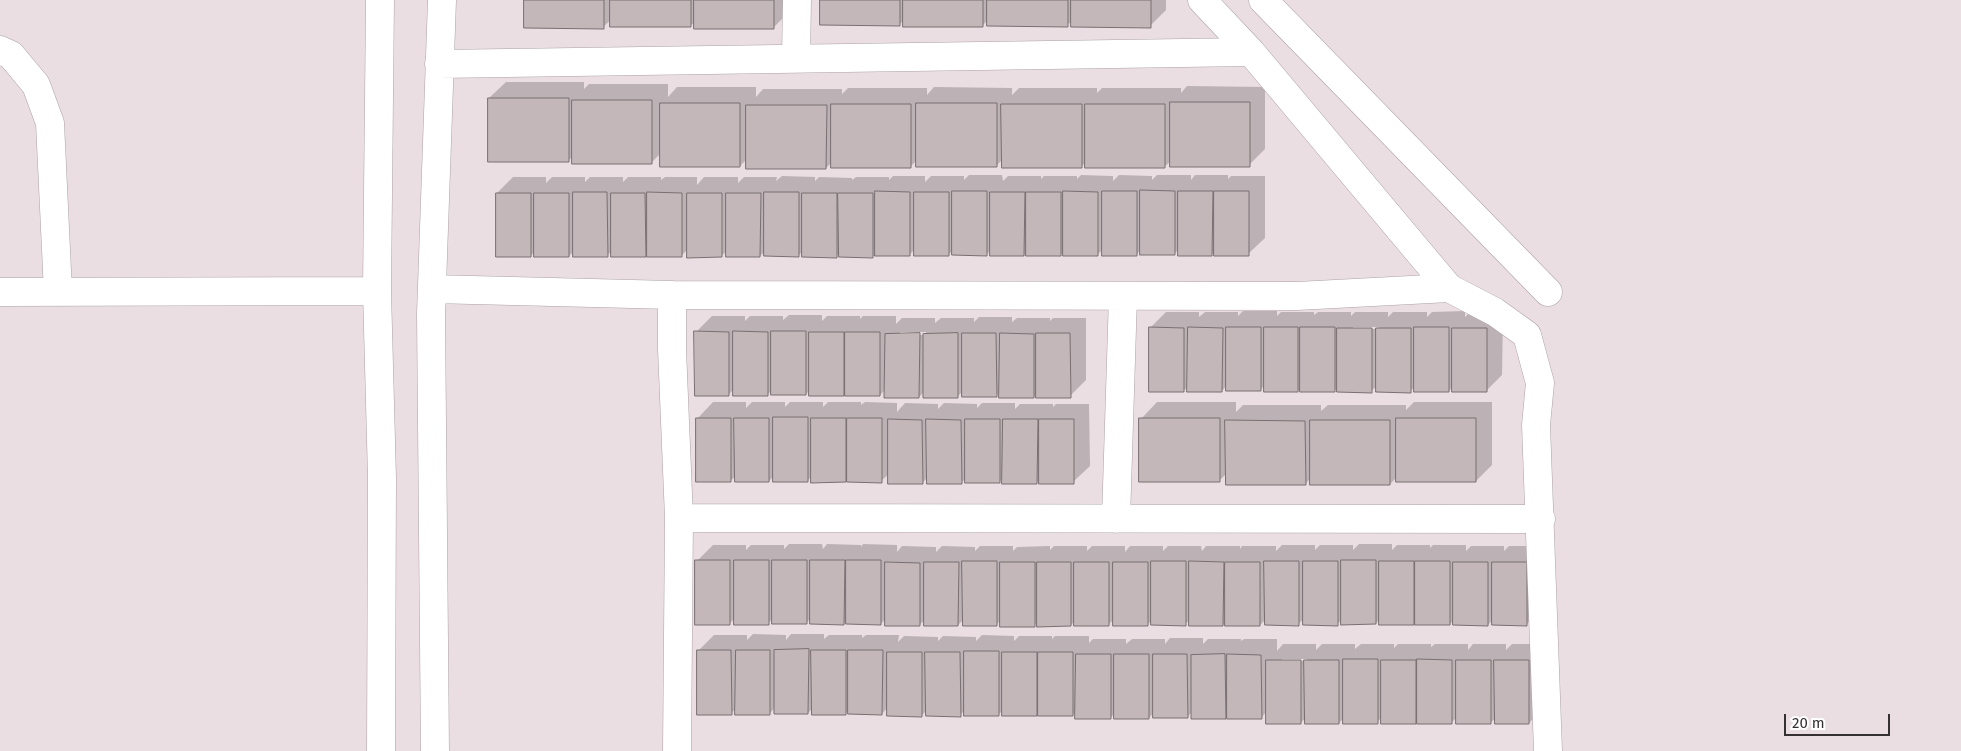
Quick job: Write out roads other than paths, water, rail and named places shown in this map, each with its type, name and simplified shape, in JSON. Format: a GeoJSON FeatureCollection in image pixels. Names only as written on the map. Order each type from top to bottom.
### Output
{"type":"FeatureCollection","features":[{"type":"Feature","properties":{"kind":"street"},"geometry":{"type":"LineString","coordinates":[[380,0],[377,291],[382,478],[381,751]]}},
{"type":"Feature","properties":{"kind":"street"},"geometry":{"type":"LineString","coordinates":[[435,751],[432,289],[442,0]]}},
{"type":"Feature","properties":{"kind":"street"},"geometry":{"type":"LineString","coordinates":[[796,0],[796,58]]}},
{"type":"Feature","properties":{"kind":"street"},"geometry":{"type":"LineString","coordinates":[[1202,0],[1251,52],[1449,288],[1495,312],[1527,335],[1540,383],[1536,425],[1541,519],[1548,751]]}},
{"type":"Feature","properties":{"kind":"street"},"geometry":{"type":"LineString","coordinates":[[1263,0],[1548,292]]}},
{"type":"Feature","properties":{"kind":"street"},"geometry":{"type":"LineString","coordinates":[[0,50],[11,55],[36,84],[50,123],[58,292]]}},
{"type":"Feature","properties":{"kind":"street"},"geometry":{"type":"LineString","coordinates":[[440,64],[1251,52]]}},
{"type":"Feature","properties":{"kind":"street"},"geometry":{"type":"LineString","coordinates":[[432,289],[672,295],[1297,296],[1449,288]]}},
{"type":"Feature","properties":{"kind":"street"},"geometry":{"type":"LineString","coordinates":[[0,292],[377,291]]}},
{"type":"Feature","properties":{"kind":"street"},"geometry":{"type":"LineString","coordinates":[[672,295],[672,349],[679,518],[677,751]]}},
{"type":"Feature","properties":{"kind":"street"},"geometry":{"type":"LineString","coordinates":[[1116,518],[1122,296]]}},
{"type":"Feature","properties":{"kind":"street"},"geometry":{"type":"LineString","coordinates":[[679,518],[1541,519]]}}]}
